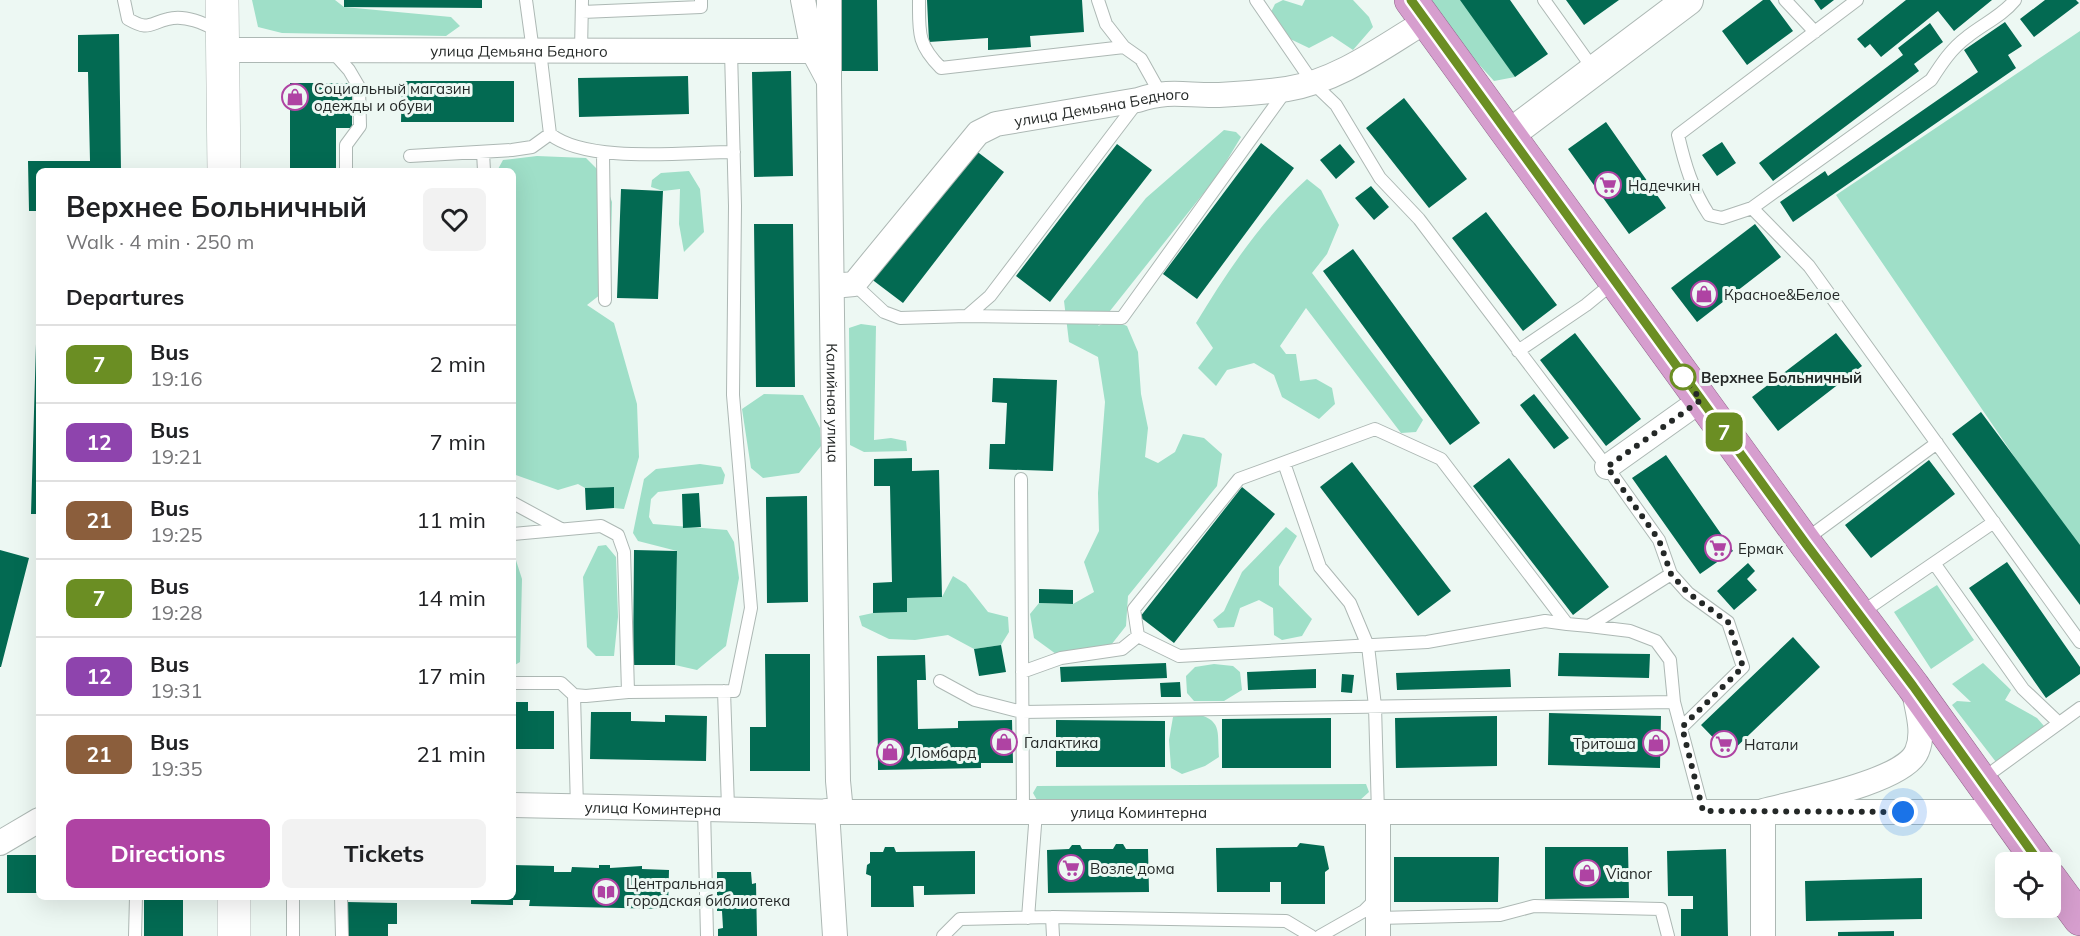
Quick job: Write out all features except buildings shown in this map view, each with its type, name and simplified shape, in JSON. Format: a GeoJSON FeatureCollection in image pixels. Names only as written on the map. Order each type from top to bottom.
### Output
{"type":"FeatureCollection","features":[{"type":"Feature","properties":{"kind":"highway"},"geometry":{"type":"LineString","coordinates":[[1418,10],[1803,541],[1913,686],[2032,852]]}},
{"type":"Feature","properties":{"kind":"highway"},"geometry":{"type":"LineString","coordinates":[[2061,893],[2080,919]]}},
{"type":"Feature","properties":{"kind":"main road"},"geometry":{"type":"LineString","coordinates":[[222,0],[224,168]]}},
{"type":"Feature","properties":{"kind":"main road"},"geometry":{"type":"LineString","coordinates":[[234,900],[234,936]]}},
{"type":"Feature","properties":{"kind":"street","name":"Калийная улица"},"geometry":{"type":"LineString","coordinates":[[803,0],[813,51],[830,81],[843,285],[838,781],[834,812],[835,936]]}},
{"type":"Feature","properties":{"kind":"street"},"geometry":{"type":"LineString","coordinates":[[830,0],[830,81]]}},
{"type":"Feature","properties":{"kind":"street"},"geometry":{"type":"LineString","coordinates":[[1510,134],[1688,0]]}},
{"type":"Feature","properties":{"kind":"street","name":"улица Демьяна Бедного"},"geometry":{"type":"LineString","coordinates":[[843,285],[978,133],[996,124],[1149,96],[1218,95],[1287,89],[1313,83],[1352,66],[1418,10]]}},
{"type":"Feature","properties":{"kind":"street","name":"улица Демьяна Бедного"},"geometry":{"type":"LineString","coordinates":[[223,41],[332,50],[813,51]]}},
{"type":"Feature","properties":{"kind":"street"},"geometry":{"type":"LineString","coordinates":[[1607,467],[1701,400]]}},
{"type":"Feature","properties":{"kind":"street","name":"улица Коминтерна"},"geometry":{"type":"LineString","coordinates":[[1763,811],[1881,779],[1905,765],[1917,752],[1921,728],[1913,686]]}},
{"type":"Feature","properties":{"kind":"street","name":"улица Коминтерна"},"geometry":{"type":"LineString","coordinates":[[516,805],[577,808],[728,807],[834,812],[2002,812]]}},
{"type":"Feature","properties":{"kind":"street"},"geometry":{"type":"LineString","coordinates":[[1763,811],[1763,936]]}},
{"type":"Feature","properties":{"kind":"street"},"geometry":{"type":"LineString","coordinates":[[1378,813],[1378,917]]}},
{"type":"Feature","properties":{"kind":"street"},"geometry":{"type":"LineString","coordinates":[[0,843],[36,822]]}},
{"type":"Feature","properties":{"kind":"lane"},"geometry":{"type":"LineString","coordinates":[[124,0],[128,20],[139,25],[153,26],[170,18],[196,21],[223,41]]}},
{"type":"Feature","properties":{"kind":"lane"},"geometry":{"type":"LineString","coordinates":[[526,0],[550,134],[561,143],[603,154],[734,152]]}},
{"type":"Feature","properties":{"kind":"lane"},"geometry":{"type":"LineString","coordinates":[[581,51],[582,6],[701,7],[701,0]]}},
{"type":"Feature","properties":{"kind":"lane"},"geometry":{"type":"LineString","coordinates":[[919,0],[918,35],[927,54],[941,68],[1124,47]]}},
{"type":"Feature","properties":{"kind":"lane"},"geometry":{"type":"LineString","coordinates":[[968,316],[990,296],[1149,96],[1141,59],[1124,47],[1106,24],[1098,0]]}},
{"type":"Feature","properties":{"kind":"lane"},"geometry":{"type":"LineString","coordinates":[[1256,0],[1313,83],[1336,105],[1380,178],[1419,219],[1607,467],[1659,540],[1671,574],[1688,593],[1728,622],[1743,667],[1682,727]]}},
{"type":"Feature","properties":{"kind":"lane"},"geometry":{"type":"LineString","coordinates":[[1544,0],[1594,70]]}},
{"type":"Feature","properties":{"kind":"lane"},"geometry":{"type":"LineString","coordinates":[[1785,0],[1815,32]]}},
{"type":"Feature","properties":{"kind":"lane"},"geometry":{"type":"LineString","coordinates":[[1857,0],[1678,135],[1685,168],[1694,192],[1709,215],[1722,218],[1752,208],[1931,80],[1946,55],[1967,37],[2008,9],[2015,0]]}},
{"type":"Feature","properties":{"kind":"lane"},"geometry":{"type":"LineString","coordinates":[[332,50],[349,70],[359,87],[360,126],[346,145],[346,168]]}},
{"type":"Feature","properties":{"kind":"lane"},"geometry":{"type":"LineString","coordinates":[[574,695],[734,691],[751,608],[733,395],[734,152],[731,51]]}},
{"type":"Feature","properties":{"kind":"lane"},"geometry":{"type":"LineString","coordinates":[[843,285],[884,312],[900,318],[968,316],[1122,318],[1287,89]]}},
{"type":"Feature","properties":{"kind":"lane"},"geometry":{"type":"LineString","coordinates":[[410,156],[532,147],[550,134]]}},
{"type":"Feature","properties":{"kind":"lane"},"geometry":{"type":"LineString","coordinates":[[483,152],[484,168]]}},
{"type":"Feature","properties":{"kind":"lane"},"geometry":{"type":"LineString","coordinates":[[603,154],[605,300]]}},
{"type":"Feature","properties":{"kind":"lane"},"geometry":{"type":"LineString","coordinates":[[1752,208],[1762,214],[1809,266],[2080,642]]}},
{"type":"Feature","properties":{"kind":"lane"},"geometry":{"type":"LineString","coordinates":[[1518,351],[1586,305],[1615,282]]}},
{"type":"Feature","properties":{"kind":"lane"},"geometry":{"type":"LineString","coordinates":[[1138,636],[1134,609],[1239,479],[1375,429],[1441,459],[1567,624]]}},
{"type":"Feature","properties":{"kind":"lane"},"geometry":{"type":"LineString","coordinates":[[1803,541],[1937,443]]}},
{"type":"Feature","properties":{"kind":"lane"},"geometry":{"type":"LineString","coordinates":[[1284,463],[1320,567],[1350,603],[1368,646],[1375,706],[1378,813]]}},
{"type":"Feature","properties":{"kind":"lane"},"geometry":{"type":"LineString","coordinates":[[1021,479],[1022,712],[1029,812],[1028,918]]}},
{"type":"Feature","properties":{"kind":"lane"},"geometry":{"type":"LineString","coordinates":[[516,505],[562,529]]}},
{"type":"Feature","properties":{"kind":"lane"},"geometry":{"type":"LineString","coordinates":[[1859,614],[1994,522]]}},
{"type":"Feature","properties":{"kind":"lane"},"geometry":{"type":"LineString","coordinates":[[516,534],[601,526],[618,535],[624,552],[628,692]]}},
{"type":"Feature","properties":{"kind":"lane"},"geometry":{"type":"LineString","coordinates":[[1934,563],[2023,689],[2059,723]]}},
{"type":"Feature","properties":{"kind":"lane"},"geometry":{"type":"LineString","coordinates":[[1589,626],[1671,574]]}},
{"type":"Feature","properties":{"kind":"lane"},"geometry":{"type":"LineString","coordinates":[[1138,636],[1179,656],[1427,642],[1545,621],[1630,631],[1656,640],[1670,660],[1674,702],[1703,811]]}},
{"type":"Feature","properties":{"kind":"lane"},"geometry":{"type":"LineString","coordinates":[[1022,672],[1061,658],[1122,649],[1138,636]]}},
{"type":"Feature","properties":{"kind":"lane"},"geometry":{"type":"LineString","coordinates":[[940,681],[975,700],[1022,712],[1674,702]]}},
{"type":"Feature","properties":{"kind":"lane"},"geometry":{"type":"LineString","coordinates":[[516,683],[561,683],[574,695],[577,808]]}},
{"type":"Feature","properties":{"kind":"lane"},"geometry":{"type":"LineString","coordinates":[[724,691],[728,807]]}},
{"type":"Feature","properties":{"kind":"lane"},"geometry":{"type":"LineString","coordinates":[[1980,781],[2080,708]]}},
{"type":"Feature","properties":{"kind":"lane"},"geometry":{"type":"LineString","coordinates":[[704,808],[707,936]]}},
{"type":"Feature","properties":{"kind":"lane"},"geometry":{"type":"LineString","coordinates":[[135,936],[136,900]]}},
{"type":"Feature","properties":{"kind":"lane"},"geometry":{"type":"LineString","coordinates":[[292,900],[293,936]]}},
{"type":"Feature","properties":{"kind":"lane"},"geometry":{"type":"LineString","coordinates":[[341,900],[342,936]]}},
{"type":"Feature","properties":{"kind":"lane"},"geometry":{"type":"LineString","coordinates":[[1320,936],[1364,911],[1378,917],[1500,915],[1534,906],[1661,909],[1668,936]]}},
{"type":"Feature","properties":{"kind":"lane"},"geometry":{"type":"LineString","coordinates":[[1052,917],[1053,936]]}},
{"type":"Feature","properties":{"kind":"lane"},"geometry":{"type":"LineString","coordinates":[[943,936],[960,919],[1052,917],[1286,921],[1311,936]]}},
{"type":"Feature","properties":{"kind":"green space"},"geometry":{"type":"Polygon","coordinates":[[[252,0],[335,0],[344,7],[451,17],[460,26],[446,36],[282,33],[258,27],[252,0]]]}},
{"type":"Feature","properties":{"kind":"green space"},"geometry":{"type":"Polygon","coordinates":[[[1283,0],[1302,6],[1305,0],[1353,0],[1369,17],[1373,27],[1353,50],[1332,36],[1309,48],[1284,36],[1271,12],[1275,4],[1283,0]]]}},
{"type":"Feature","properties":{"kind":"green space"},"geometry":{"type":"Polygon","coordinates":[[[1431,0],[1463,0],[1515,77],[1494,81],[1474,59],[1431,0]]]}},
{"type":"Feature","properties":{"kind":"green space"},"geometry":{"type":"Polygon","coordinates":[[[2080,31],[2080,553],[1836,195],[2080,31]]]}},
{"type":"Feature","properties":{"kind":"green space"},"geometry":{"type":"Polygon","coordinates":[[[1224,130],[1236,132],[1241,137],[1218,175],[1098,326],[1112,320],[1127,326],[1138,352],[1141,394],[1148,428],[1145,457],[1158,463],[1175,452],[1183,434],[1204,438],[1222,454],[1217,486],[1128,596],[1126,626],[1111,645],[1056,654],[1034,638],[1030,614],[1039,603],[1073,604],[1094,592],[1084,562],[1099,531],[1098,493],[1105,402],[1098,357],[1069,342],[1064,301],[1146,198],[1224,130]]]}},
{"type":"Feature","properties":{"kind":"green space"},"geometry":{"type":"Polygon","coordinates":[[[537,156],[586,158],[602,174],[612,202],[610,287],[587,305],[614,323],[637,404],[639,457],[624,509],[614,508],[613,487],[585,488],[578,484],[558,490],[516,475],[516,168],[499,168],[503,160],[537,156]]]}},
{"type":"Feature","properties":{"kind":"green space"},"geometry":{"type":"Polygon","coordinates":[[[689,171],[700,189],[704,232],[684,252],[679,224],[680,189],[663,191],[651,187],[652,180],[661,173],[689,171]]]}},
{"type":"Feature","properties":{"kind":"green space"},"geometry":{"type":"Polygon","coordinates":[[[1307,179],[1321,190],[1339,225],[1327,254],[1312,273],[1423,420],[1416,432],[1401,433],[1306,308],[1280,346],[1286,354],[1296,354],[1300,381],[1316,379],[1332,388],[1335,404],[1319,419],[1282,397],[1274,375],[1254,363],[1227,370],[1216,386],[1198,368],[1213,348],[1196,323],[1246,247],[1275,211],[1307,179]]]}},
{"type":"Feature","properties":{"kind":"green space"},"geometry":{"type":"Polygon","coordinates":[[[861,324],[876,326],[874,440],[891,438],[906,441],[907,451],[864,452],[850,445],[849,328],[861,324]]]}},
{"type":"Feature","properties":{"kind":"green space"},"geometry":{"type":"Polygon","coordinates":[[[764,394],[803,395],[820,428],[821,446],[799,473],[763,478],[751,468],[742,409],[764,394]]]}},
{"type":"Feature","properties":{"kind":"green space"},"geometry":{"type":"Polygon","coordinates":[[[700,464],[721,467],[725,475],[723,484],[658,492],[651,499],[649,517],[653,524],[727,530],[734,542],[739,578],[726,646],[697,670],[675,665],[677,551],[638,541],[633,533],[644,479],[656,469],[700,464]]]}},
{"type":"Feature","properties":{"kind":"green space"},"geometry":{"type":"Polygon","coordinates":[[[1286,527],[1297,536],[1279,567],[1279,585],[1312,619],[1302,636],[1282,640],[1274,635],[1273,608],[1259,600],[1240,608],[1234,627],[1218,628],[1213,620],[1224,611],[1242,572],[1286,527]]]}},
{"type":"Feature","properties":{"kind":"green space"},"geometry":{"type":"Polygon","coordinates":[[[606,545],[616,557],[618,617],[614,656],[596,656],[587,647],[583,577],[598,546],[606,545]]]}},
{"type":"Feature","properties":{"kind":"green space"},"geometry":{"type":"Polygon","coordinates":[[[516,560],[522,579],[520,662],[516,664],[516,560]]]}},
{"type":"Feature","properties":{"kind":"green space"},"geometry":{"type":"Polygon","coordinates":[[[953,576],[966,584],[988,612],[1008,617],[1009,632],[1001,645],[974,649],[948,635],[915,640],[889,639],[862,626],[859,616],[873,613],[907,612],[907,598],[942,597],[953,576]]]}},
{"type":"Feature","properties":{"kind":"green space"},"geometry":{"type":"Polygon","coordinates":[[[1937,585],[1974,640],[1931,669],[1894,612],[1937,585]]]}},
{"type":"Feature","properties":{"kind":"green space"},"geometry":{"type":"Polygon","coordinates":[[[1983,663],[2011,690],[2005,700],[2037,718],[2044,726],[1996,762],[1952,705],[1957,701],[1971,702],[1952,684],[1983,663]]]}},
{"type":"Feature","properties":{"kind":"green space"},"geometry":{"type":"Polygon","coordinates":[[[1214,664],[1233,666],[1240,672],[1242,690],[1224,701],[1194,701],[1187,693],[1186,676],[1195,667],[1214,664]]]}},
{"type":"Feature","properties":{"kind":"green space"},"geometry":{"type":"Polygon","coordinates":[[[1193,713],[1209,719],[1217,727],[1219,757],[1205,766],[1182,774],[1171,768],[1169,740],[1173,717],[1193,713]]]}},
{"type":"Feature","properties":{"kind":"green space"},"geometry":{"type":"Polygon","coordinates":[[[1366,784],[1369,792],[1359,801],[1037,800],[1033,793],[1037,786],[1366,784]]]}},
{"type":"Feature","properties":{"kind":"bus line","name":"7"},"geometry":{"type":"LineString","coordinates":[[1411,0],[1683,376],[1913,686],[2032,852]]}},
{"type":"Feature","properties":{"kind":"place","name":"Социальный магазин одежды и обуви"},"geometry":{"type":"Point","coordinates":[295,97]}},
{"type":"Feature","properties":{"kind":"place","name":"Надечкин"},"geometry":{"type":"Point","coordinates":[1608,185]}},
{"type":"Feature","properties":{"kind":"place","name":"Красное&Белое"},"geometry":{"type":"Point","coordinates":[1704,294]}},
{"type":"Feature","properties":{"kind":"place","name":"Верхнее Больничный"},"geometry":{"type":"Point","coordinates":[1683,377]}},
{"type":"Feature","properties":{"kind":"place","name":"Ермак"},"geometry":{"type":"Point","coordinates":[1718,548]}},
{"type":"Feature","properties":{"kind":"place","name":"Галактика"},"geometry":{"type":"Point","coordinates":[1004,742]}},
{"type":"Feature","properties":{"kind":"place","name":"Тритоша"},"geometry":{"type":"Point","coordinates":[1656,743]}},
{"type":"Feature","properties":{"kind":"place","name":"Натали"},"geometry":{"type":"Point","coordinates":[1724,744]}},
{"type":"Feature","properties":{"kind":"place","name":"Ломбард"},"geometry":{"type":"Point","coordinates":[890,752]}},
{"type":"Feature","properties":{"kind":"place","name":"Возле дома"},"geometry":{"type":"Point","coordinates":[1071,868]}},
{"type":"Feature","properties":{"kind":"place","name":"Vianor"},"geometry":{"type":"Point","coordinates":[1587,873]}},
{"type":"Feature","properties":{"kind":"place","name":"Центральная городская библиотека"},"geometry":{"type":"Point","coordinates":[606,892]}},
{"type":"Feature","properties":{"kind":"route"},"geometry":{"type":"LineString","coordinates":[[1683,377],[1701,400],[1607,467],[1659,540],[1671,574],[1688,593],[1728,622],[1743,667],[1682,727],[1703,811],[1903,812]]}}]}
